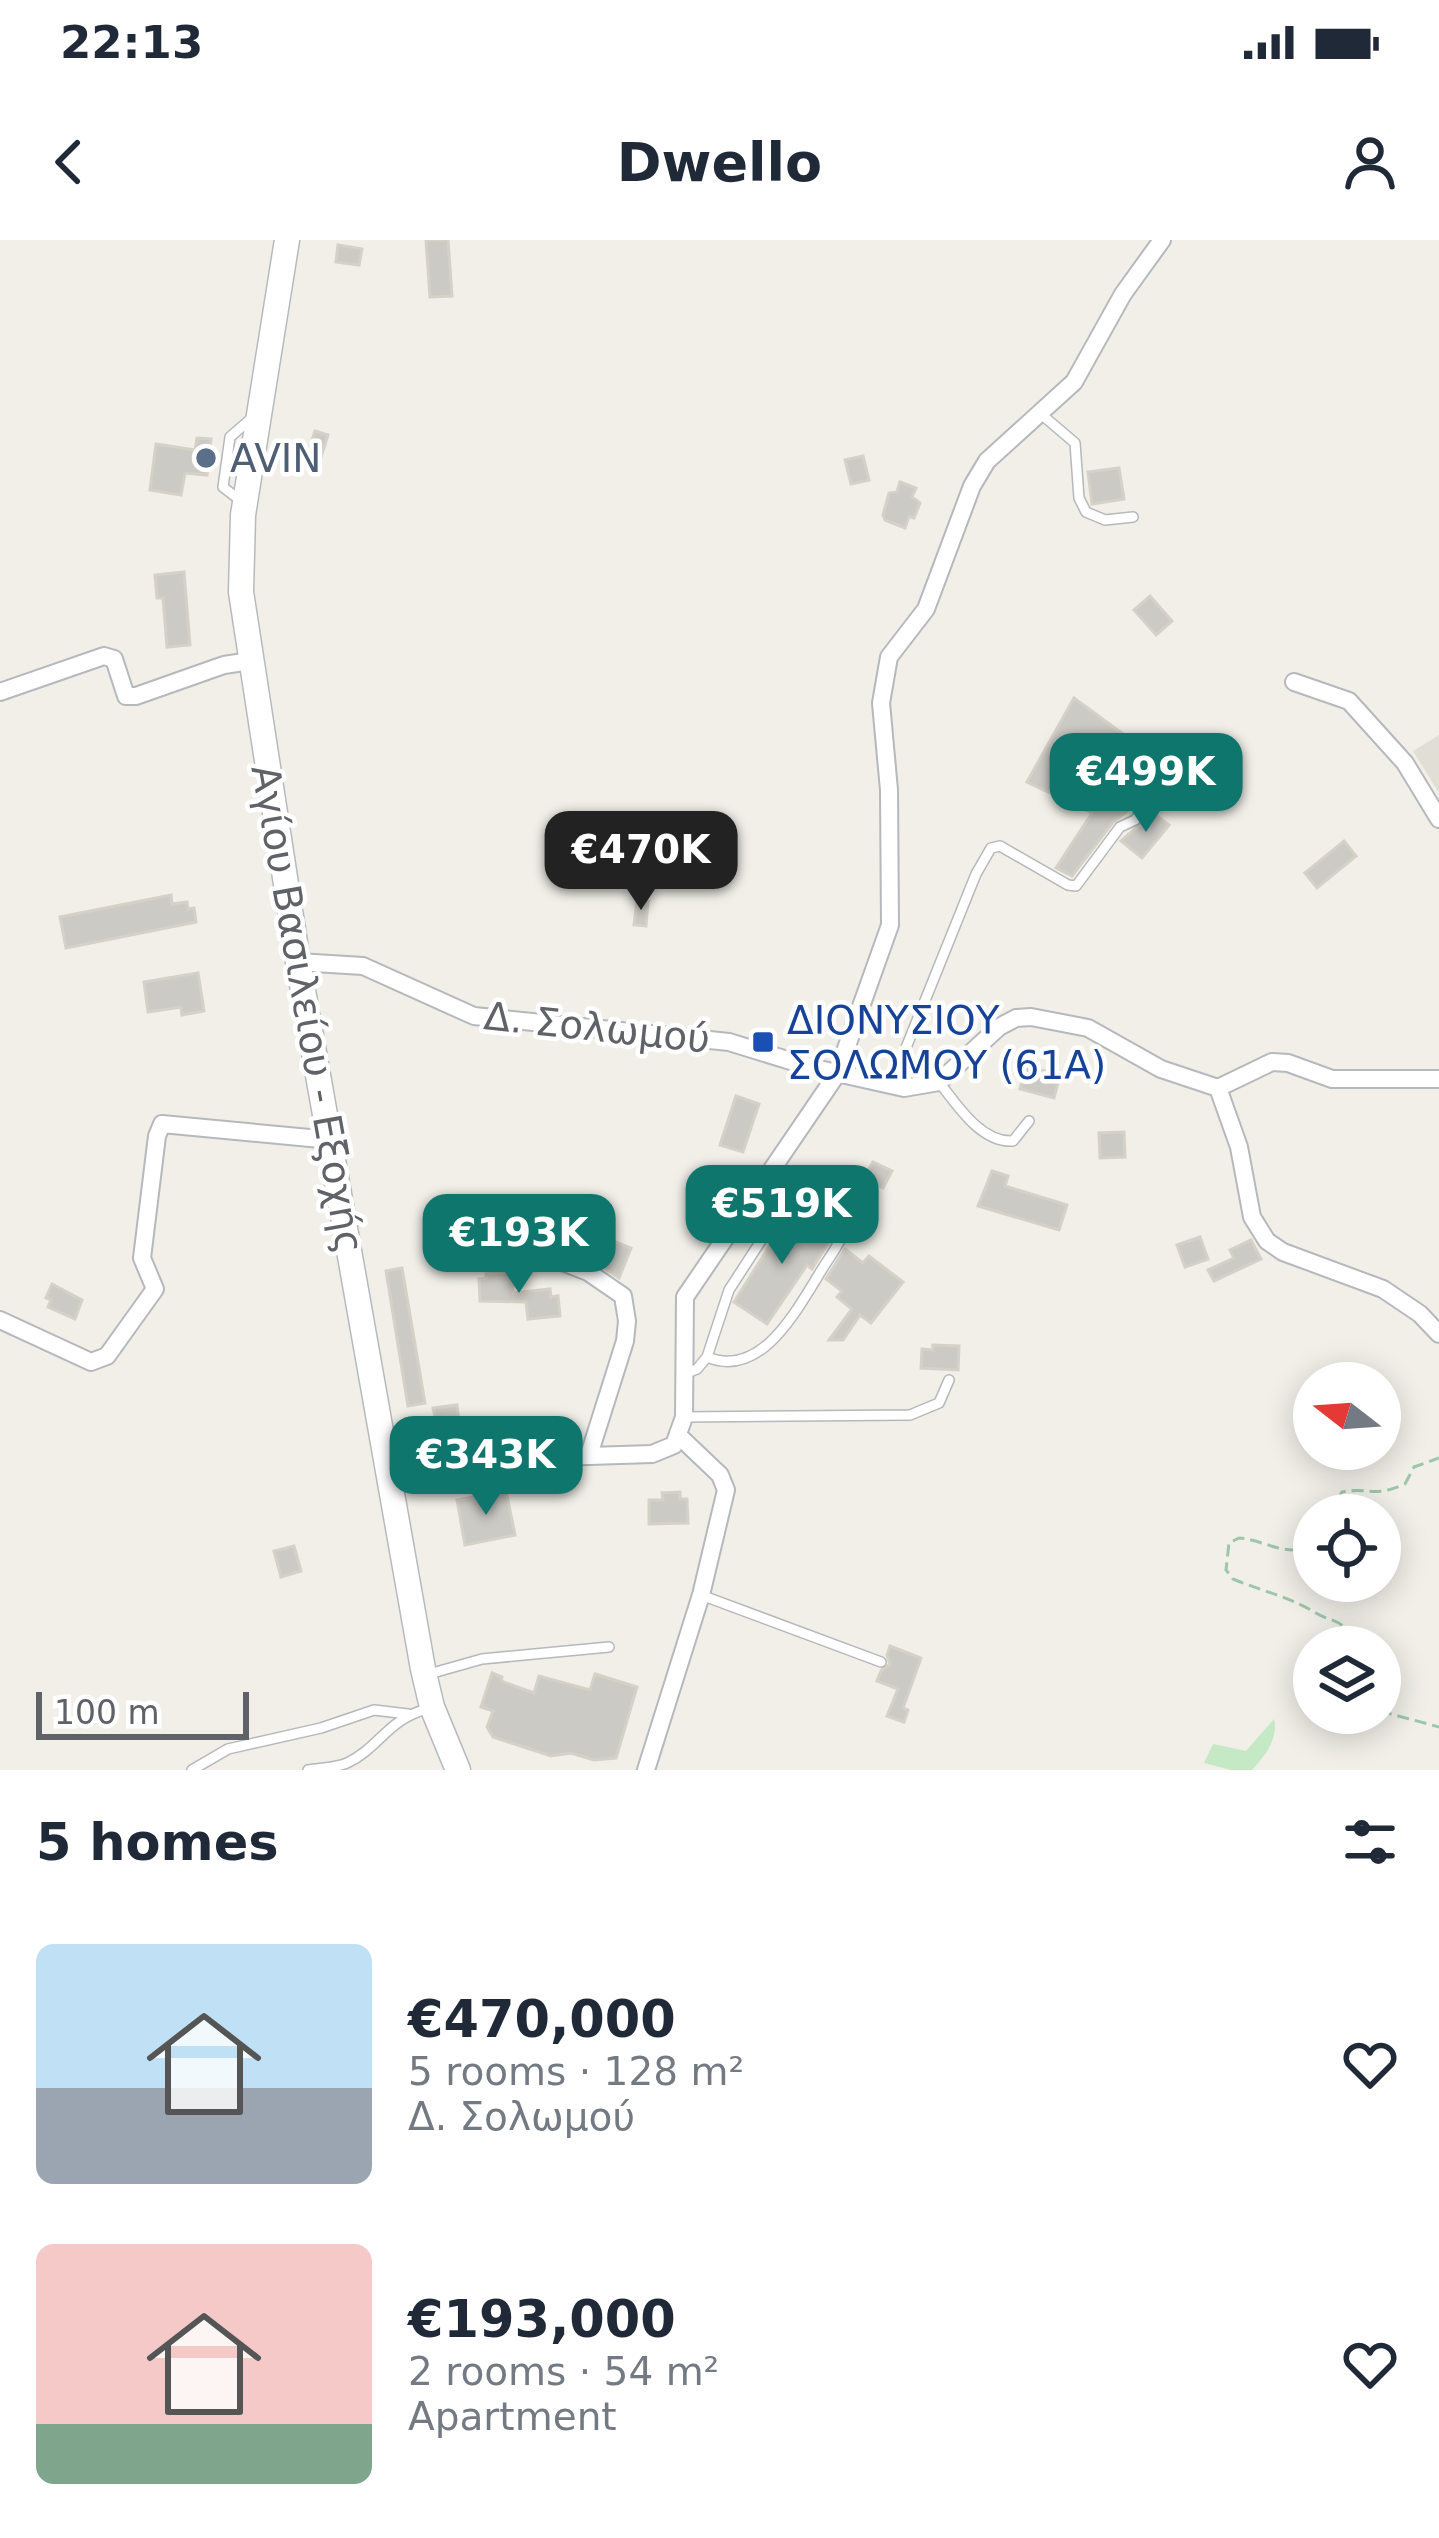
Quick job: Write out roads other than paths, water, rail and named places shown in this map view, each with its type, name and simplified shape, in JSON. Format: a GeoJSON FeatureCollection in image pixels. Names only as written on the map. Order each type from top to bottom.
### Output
{"type":"FeatureCollection","features":[{"type":"Feature","properties":{"kind":"main road","name":"Αγίου Βασιλείου - Εξοχής"},"geometry":{"type":"LineString","coordinates":[[287,240],[244,505],[241,592],[298,962],[424,1676],[420,1711],[458,1770]]}},
{"type":"Feature","properties":{"kind":"street"},"geometry":{"type":"LineString","coordinates":[[390,1480],[526,1458],[652,1454],[665,1452],[680,1436],[688,1372],[682,1317],[686,1297],[837,1074],[890,925],[889,790],[881,704],[890,657],[926,609],[972,486],[987,461],[1075,382],[1123,294],[1162,240]]}},
{"type":"Feature","properties":{"kind":"street"},"geometry":{"type":"LineString","coordinates":[[0,692],[104,656],[114,659],[126,696],[250,661]]}},
{"type":"Feature","properties":{"kind":"street"},"geometry":{"type":"LineString","coordinates":[[1294,682],[1349,701],[1405,763],[1439,819]]}},
{"type":"Feature","properties":{"kind":"street","name":"Δ. Σολωμού"},"geometry":{"type":"LineString","coordinates":[[298,962],[363,966],[474,1016],[729,1042],[891,1085],[921,1087],[939,1082]]}},
{"type":"Feature","properties":{"kind":"street"},"geometry":{"type":"LineString","coordinates":[[939,1082],[999,1028],[1016,1018],[1031,1017],[1088,1028],[1161,1069],[1218,1088],[1272,1062],[1332,1079],[1439,1079]]}},
{"type":"Feature","properties":{"kind":"street"},"geometry":{"type":"LineString","coordinates":[[1218,1088],[1239,1147],[1252,1217],[1267,1241],[1283,1252],[1383,1289],[1420,1314],[1439,1334]]}},
{"type":"Feature","properties":{"kind":"street"},"geometry":{"type":"LineString","coordinates":[[0,1320],[91,1362],[107,1356],[155,1288],[142,1258],[162,1124],[331,1140]]}},
{"type":"Feature","properties":{"kind":"street"},"geometry":{"type":"LineString","coordinates":[[483,1231],[588,1272],[623,1296],[625,1341],[590,1455]]}},
{"type":"Feature","properties":{"kind":"street"},"geometry":{"type":"LineString","coordinates":[[646,1770],[701,1594],[726,1490],[720,1475],[680,1436]]}},
{"type":"Feature","properties":{"kind":"lane"},"geometry":{"type":"LineString","coordinates":[[1041,414],[1075,443],[1078,498],[1086,512],[1105,520],[1133,517]]}},
{"type":"Feature","properties":{"kind":"lane"},"geometry":{"type":"LineString","coordinates":[[891,1085],[976,874],[991,848],[1000,846],[1076,886],[1120,827],[1135,820],[1147,806]]}},
{"type":"Feature","properties":{"kind":"lane"},"geometry":{"type":"LineString","coordinates":[[939,1082],[997,1140],[1012,1141],[1029,1121]]}},
{"type":"Feature","properties":{"kind":"lane"},"geometry":{"type":"LineString","coordinates":[[688,1372],[707,1357],[729,1290],[790,1196],[800,1188],[826,1192],[839,1206],[846,1227],[781,1334],[739,1359],[720,1362],[707,1357]]}},
{"type":"Feature","properties":{"kind":"lane"},"geometry":{"type":"LineString","coordinates":[[685,1417],[910,1415],[939,1403],[950,1380]]}},
{"type":"Feature","properties":{"kind":"lane"},"geometry":{"type":"LineString","coordinates":[[701,1594],[881,1662]]}},
{"type":"Feature","properties":{"kind":"lane"},"geometry":{"type":"LineString","coordinates":[[424,1676],[482,1659],[609,1648]]}},
{"type":"Feature","properties":{"kind":"lane"},"geometry":{"type":"LineString","coordinates":[[192,1770],[228,1749],[321,1728],[374,1710],[420,1711]]}},
{"type":"Feature","properties":{"kind":"lane"},"geometry":{"type":"LineString","coordinates":[[308,1770],[344,1765],[420,1711]]}},
{"type":"Feature","properties":{"kind":"place","name":"AVIN"},"geometry":{"type":"Point","coordinates":[206,458]}},
{"type":"Feature","properties":{"kind":"place","name":"ΔΙΟΝΥΣΙΟΥ ΣΟΛΩΜΟΥ (61Α)"},"geometry":{"type":"Point","coordinates":[763,1042]}}]}
